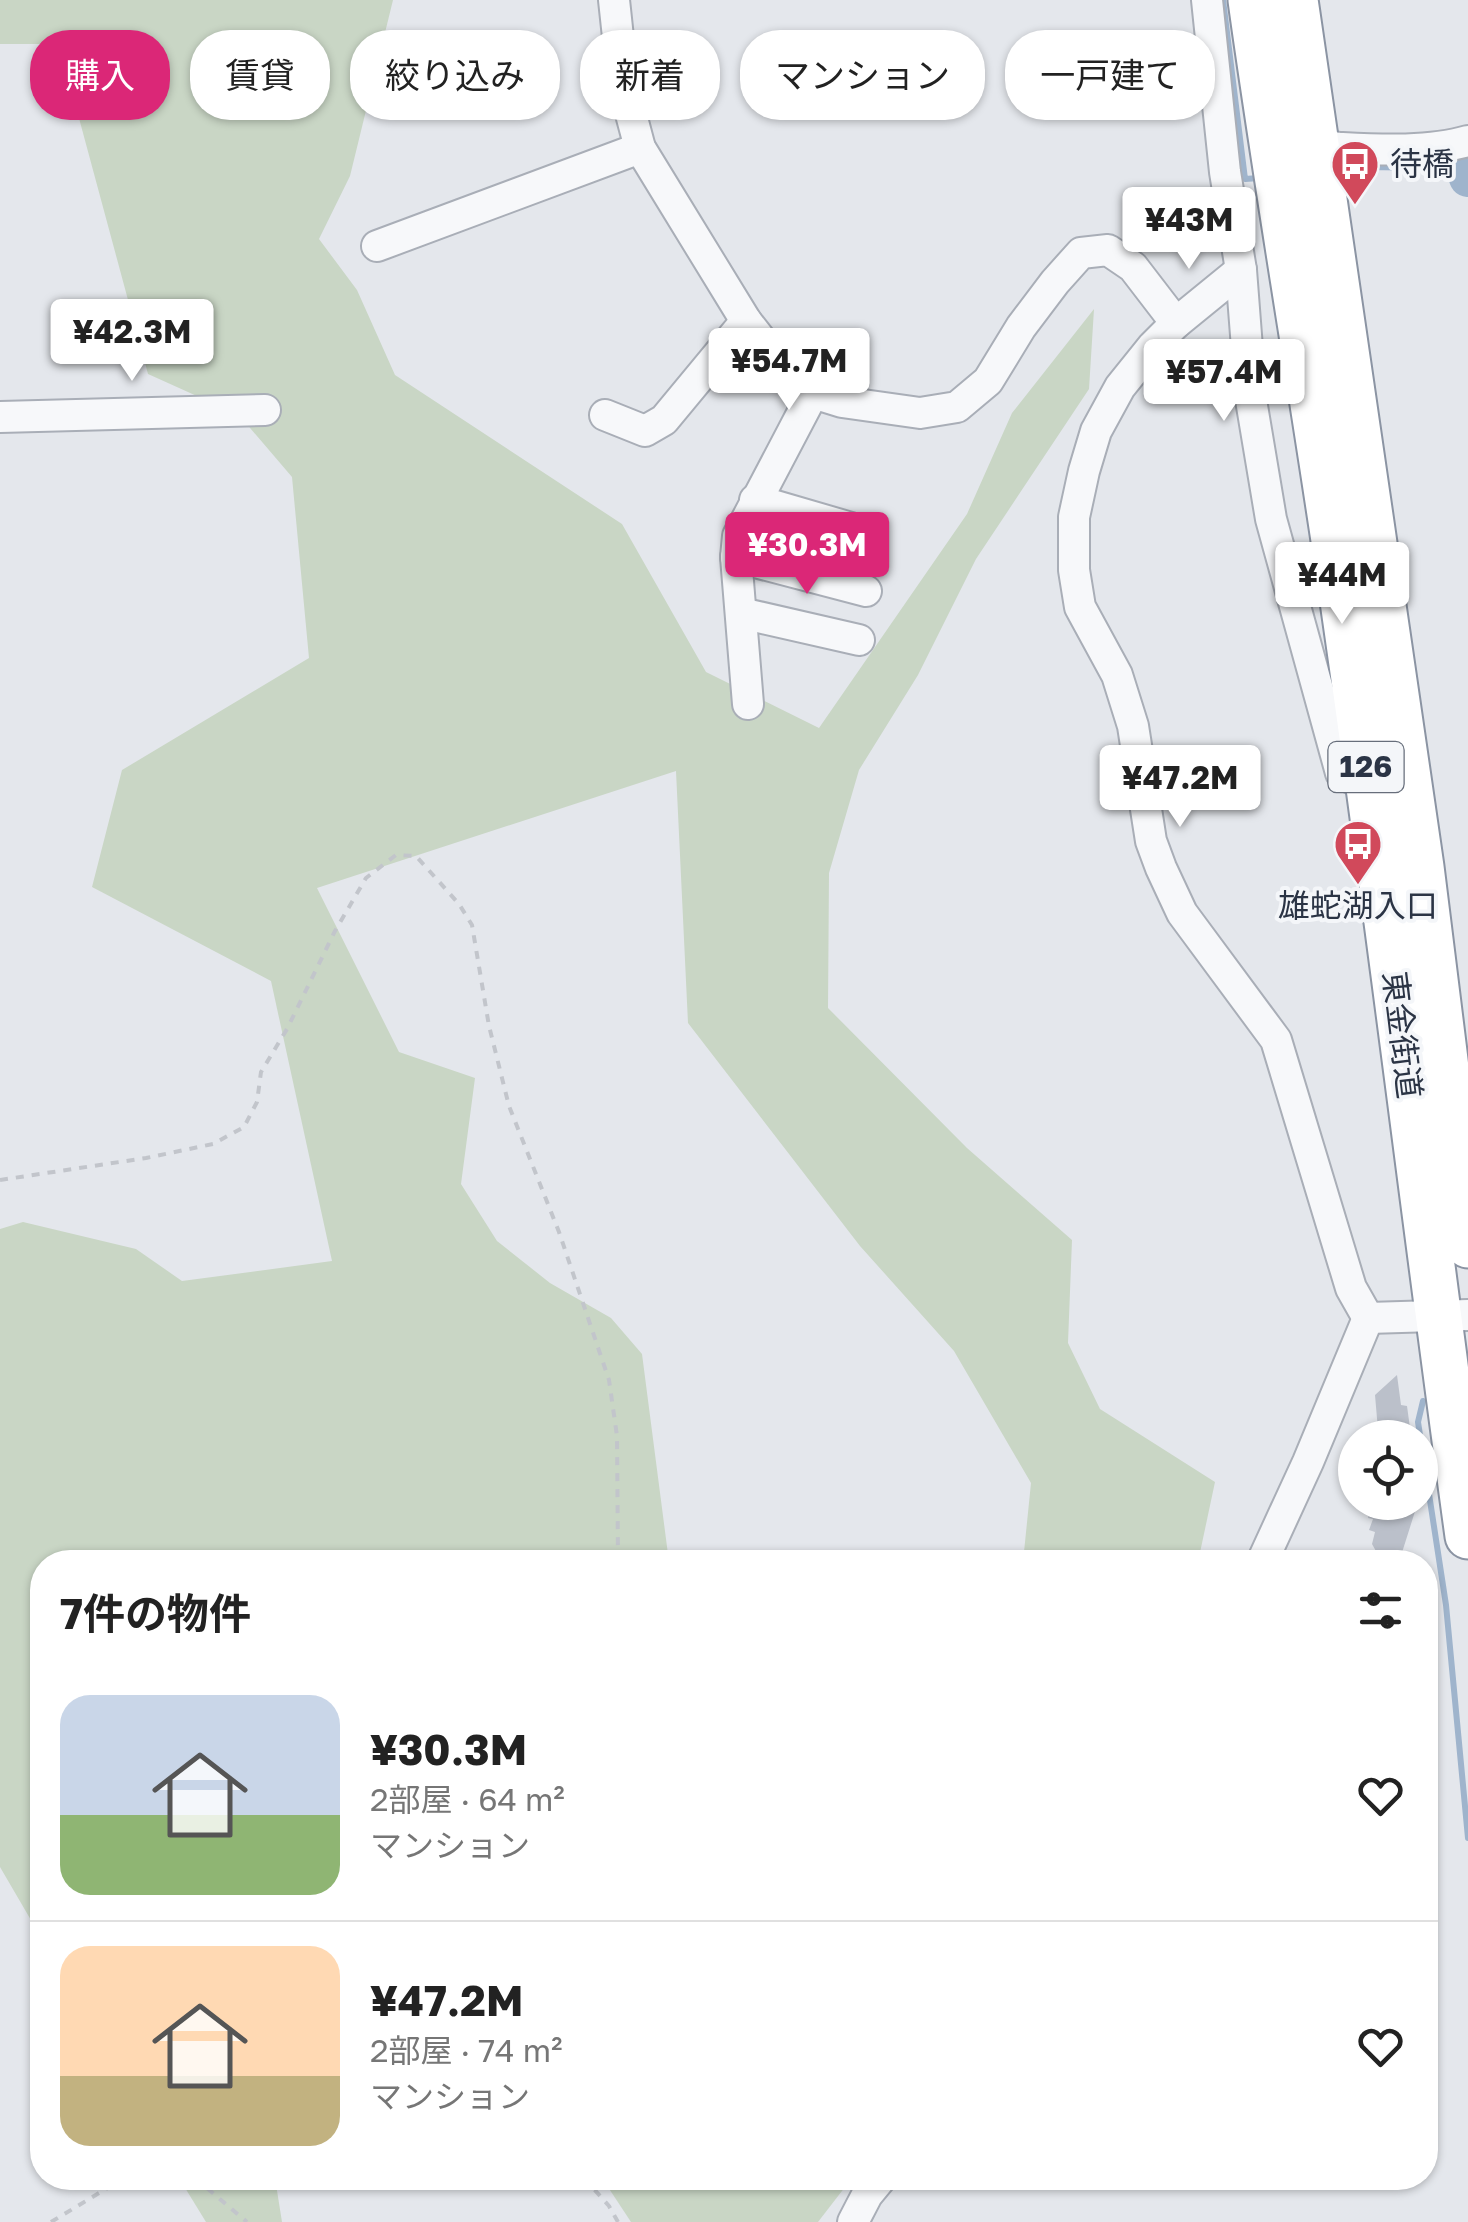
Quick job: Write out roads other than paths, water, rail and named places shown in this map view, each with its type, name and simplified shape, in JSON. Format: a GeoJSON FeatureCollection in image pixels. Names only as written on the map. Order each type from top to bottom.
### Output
{"type":"FeatureCollection","features":[{"type":"Feature","properties":{"kind":"highway","name":"東金街道"},"geometry":{"type":"LineString","coordinates":[[1251,0],[1272,150],[1421,867],[1468,1245]]}},
{"type":"Feature","properties":{"kind":"highway","name":"東金街道"},"geometry":{"type":"LineString","coordinates":[[1295,0],[1316,143],[1362,594],[1369,787],[1453,1314],[1468,1536]]}},
{"type":"Feature","properties":{"kind":"street"},"geometry":{"type":"LineString","coordinates":[[614,0],[623,84],[640,148],[746,321],[789,376],[813,393],[842,402],[920,413],[958,407],[988,381],[1021,328],[1081,253],[1108,250],[1133,267],[1176,323]]}},
{"type":"Feature","properties":{"kind":"street"},"geometry":{"type":"LineString","coordinates":[[1207,0],[1224,172],[1241,270],[1254,417],[1271,519],[1340,773],[1369,787]]}},
{"type":"Feature","properties":{"kind":"street"},"geometry":{"type":"LineString","coordinates":[[1272,150],[1316,143],[1338,148],[1434,148],[1468,140]]}},
{"type":"Feature","properties":{"kind":"street"},"geometry":{"type":"LineString","coordinates":[[378,246],[640,148]]}},
{"type":"Feature","properties":{"kind":"street"},"geometry":{"type":"LineString","coordinates":[[1241,270],[1152,346],[1120,387],[1096,430],[1074,517],[1074,570],[1080,607],[1117,675],[1132,726],[1152,841],[1161,868],[1182,913],[1276,1040],[1351,1288],[1368,1318]]}},
{"type":"Feature","properties":{"kind":"street"},"geometry":{"type":"LineString","coordinates":[[605,416],[645,431],[664,420],[746,321]]}},
{"type":"Feature","properties":{"kind":"street"},"geometry":{"type":"LineString","coordinates":[[748,704],[736,557],[738,536],[813,393]]}},
{"type":"Feature","properties":{"kind":"street"},"geometry":{"type":"LineString","coordinates":[[0,417],[265,410]]}},
{"type":"Feature","properties":{"kind":"street"},"geometry":{"type":"LineString","coordinates":[[755,500],[850,528]]}},
{"type":"Feature","properties":{"kind":"street"},"geometry":{"type":"LineString","coordinates":[[736,557],[866,591]]}},
{"type":"Feature","properties":{"kind":"street"},"geometry":{"type":"LineString","coordinates":[[1295,602],[1362,594]]}},
{"type":"Feature","properties":{"kind":"street"},"geometry":{"type":"LineString","coordinates":[[740,613],[859,640]]}},
{"type":"Feature","properties":{"kind":"street"},"geometry":{"type":"LineString","coordinates":[[1368,1318],[1453,1314]]}},
{"type":"Feature","properties":{"kind":"street"},"geometry":{"type":"LineString","coordinates":[[1267,1550],[1368,1318]]}},
{"type":"Feature","properties":{"kind":"street"},"geometry":{"type":"LineString","coordinates":[[853,2222],[871,2190]]}},
{"type":"Feature","properties":{"kind":"waterway"},"geometry":{"type":"LineString","coordinates":[[1223,0],[1245,179],[1259,178]]}},
{"type":"Feature","properties":{"kind":"waterway"},"geometry":{"type":"LineString","coordinates":[[1336,170],[1443,168],[1468,173]]}},
{"type":"Feature","properties":{"kind":"waterway"},"geometry":{"type":"LineString","coordinates":[[1423,1401],[1418,1422],[1438,1550]]}},
{"type":"Feature","properties":{"kind":"waterway"},"geometry":{"type":"LineString","coordinates":[[1438,1553],[1468,1838]]}},
{"type":"Feature","properties":{"kind":"place","name":"待橋"},"geometry":{"type":"Point","coordinates":[1355,206]}},
{"type":"Feature","properties":{"kind":"place","name":"雄蛇湖入口"},"geometry":{"type":"Point","coordinates":[1358,886]}}]}
